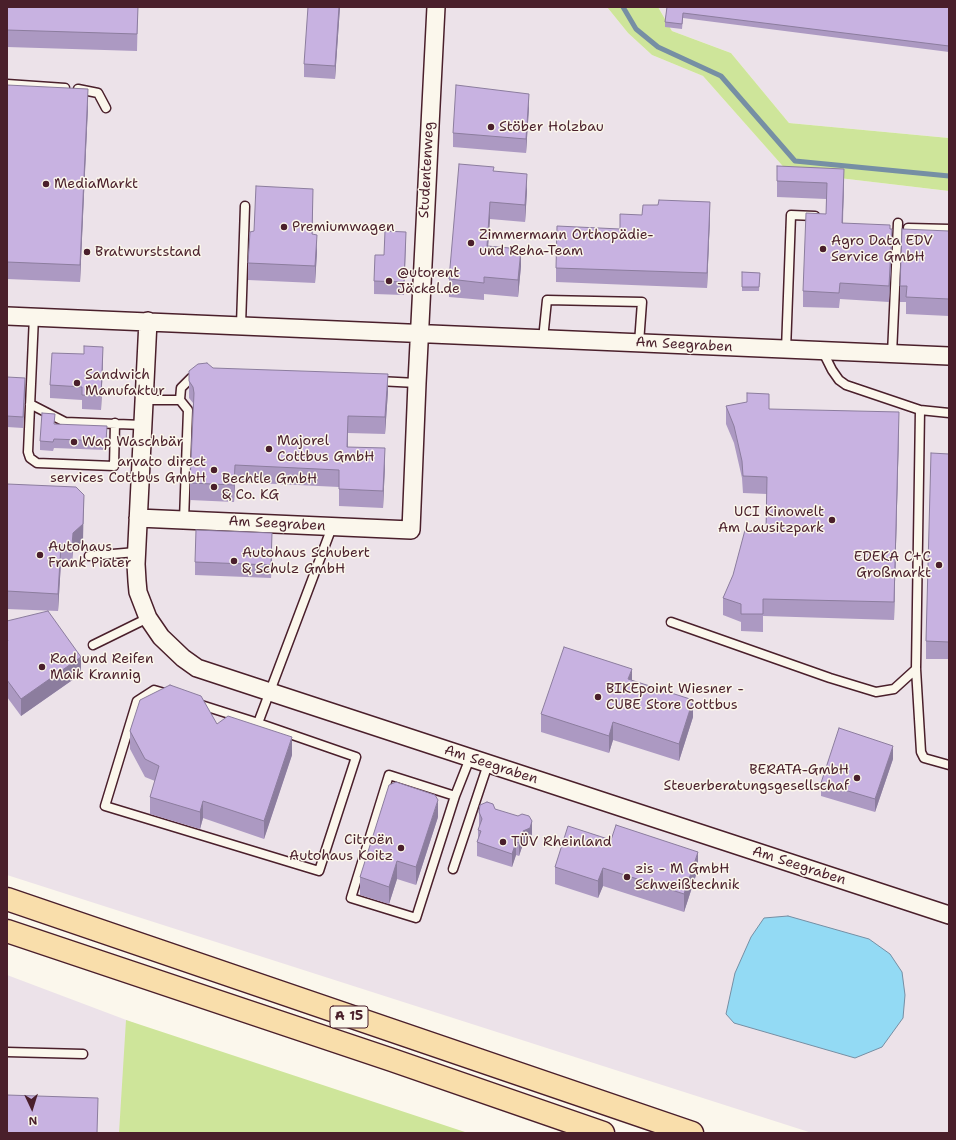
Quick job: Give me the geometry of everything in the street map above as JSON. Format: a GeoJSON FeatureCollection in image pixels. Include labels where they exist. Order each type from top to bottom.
{"type":"FeatureCollection","features":[{"type":"Feature","properties":{"kind":"highway","name":"A 15"},"geometry":{"type":"LineString","coordinates":[[7,899],[692,1133]]}},
{"type":"Feature","properties":{"kind":"highway","name":"A 15"},"geometry":{"type":"LineString","coordinates":[[7,931],[392,1060],[603,1133]]}},
{"type":"Feature","properties":{"kind":"street","name":"Studentenweg"},"geometry":{"type":"LineString","coordinates":[[419,333],[436,7]]}},
{"type":"Feature","properties":{"kind":"street","name":"Am Seegraben"},"geometry":{"type":"LineString","coordinates":[[7,316],[241,325],[823,352],[949,356]]}},
{"type":"Feature","properties":{"kind":"street","name":"Am Seegraben"},"geometry":{"type":"LineString","coordinates":[[148,321],[136,552],[138,592],[148,618],[154,627],[166,642],[183,658],[197,668],[949,915]]}},
{"type":"Feature","properties":{"kind":"street","name":"Am Seegraben"},"geometry":{"type":"LineString","coordinates":[[138,518],[411,530],[419,333]]}},
{"type":"Feature","properties":{"kind":"lane"},"geometry":{"type":"LineString","coordinates":[[7,84],[83,90],[98,93],[106,108]]}},
{"type":"Feature","properties":{"kind":"lane"},"geometry":{"type":"LineString","coordinates":[[241,325],[245,206]]}},
{"type":"Feature","properties":{"kind":"lane"},"geometry":{"type":"LineString","coordinates":[[786,350],[791,215],[816,216]]}},
{"type":"Feature","properties":{"kind":"lane"},"geometry":{"type":"LineString","coordinates":[[892,354],[898,223]]}},
{"type":"Feature","properties":{"kind":"lane"},"geometry":{"type":"LineString","coordinates":[[908,228],[949,229]]}},
{"type":"Feature","properties":{"kind":"lane"},"geometry":{"type":"LineString","coordinates":[[543,339],[547,300],[642,302],[639,343]]}},
{"type":"Feature","properties":{"kind":"lane"},"geometry":{"type":"LineString","coordinates":[[34,316],[28,452],[30,458],[38,463],[114,466],[115,423]]}},
{"type":"Feature","properties":{"kind":"lane"},"geometry":{"type":"LineString","coordinates":[[823,352],[839,380],[846,384],[920,410],[949,413]]}},
{"type":"Feature","properties":{"kind":"lane"},"geometry":{"type":"LineString","coordinates":[[184,520],[188,410],[180,400],[181,388],[191,378],[206,372]]}},
{"type":"Feature","properties":{"kind":"lane"},"geometry":{"type":"LineString","coordinates":[[368,380],[417,383]]}},
{"type":"Feature","properties":{"kind":"lane"},"geometry":{"type":"LineString","coordinates":[[145,400],[180,400]]}},
{"type":"Feature","properties":{"kind":"lane"},"geometry":{"type":"LineString","coordinates":[[30,404],[65,422],[143,425]]}},
{"type":"Feature","properties":{"kind":"lane"},"geometry":{"type":"LineString","coordinates":[[920,410],[916,669],[921,752],[924,758],[949,765]]}},
{"type":"Feature","properties":{"kind":"lane"},"geometry":{"type":"LineString","coordinates":[[258,723],[332,527]]}},
{"type":"Feature","properties":{"kind":"lane"},"geometry":{"type":"LineString","coordinates":[[89,556],[136,552]]}},
{"type":"Feature","properties":{"kind":"lane"},"geometry":{"type":"LineString","coordinates":[[93,645],[148,618]]}},
{"type":"Feature","properties":{"kind":"lane"},"geometry":{"type":"LineString","coordinates":[[671,622],[830,678],[876,692],[894,690],[916,669]]}},
{"type":"Feature","properties":{"kind":"lane"},"geometry":{"type":"LineString","coordinates":[[176,697],[154,690],[137,701],[105,806],[319,871],[356,757],[258,723],[191,702]]}},
{"type":"Feature","properties":{"kind":"lane"},"geometry":{"type":"LineString","coordinates":[[455,796],[389,775],[351,898],[416,918],[455,796],[470,758]]}},
{"type":"Feature","properties":{"kind":"lane"},"geometry":{"type":"LineString","coordinates":[[453,869],[488,764]]}},
{"type":"Feature","properties":{"kind":"lane"},"geometry":{"type":"LineString","coordinates":[[7,1052],[83,1054]]}},
{"type":"Feature","properties":{"kind":"shaded area"},"geometry":{"type":"Polygon","coordinates":[[[7,7],[607,7],[628,33],[652,55],[703,76],[788,172],[949,191],[949,1133],[812,1133],[7,875],[7,7]]]}},
{"type":"Feature","properties":{"kind":"shaded area"},"geometry":{"type":"Polygon","coordinates":[[[658,7],[949,7],[949,138],[789,123],[731,53],[672,31],[658,7]]]}},
{"type":"Feature","properties":{"kind":"shaded area"},"geometry":{"type":"Polygon","coordinates":[[[7,975],[365,1110],[364,1133],[7,1133],[7,975]]]}},
{"type":"Feature","properties":{"kind":"green space"},"geometry":{"type":"Polygon","coordinates":[[[607,7],[658,7],[672,31],[731,53],[789,123],[949,138],[949,191],[788,172],[703,76],[652,55],[628,33],[607,7]]]}},
{"type":"Feature","properties":{"kind":"green space"},"geometry":{"type":"Polygon","coordinates":[[[126,1020],[468,1133],[119,1133],[126,1020]]]}},
{"type":"Feature","properties":{"kind":"water"},"geometry":{"type":"Polygon","coordinates":[[[788,916],[869,939],[890,954],[902,972],[905,995],[903,1018],[882,1047],[855,1058],[734,1023],[726,1014],[735,973],[751,937],[764,918],[788,916]]]}},
{"type":"Feature","properties":{"kind":"building"},"geometry":{"type":"Polygon","coordinates":[[[7,7],[138,7],[137,34],[7,30],[7,7]]]}},
{"type":"Feature","properties":{"kind":"building"},"geometry":{"type":"Polygon","coordinates":[[[308,7],[339,7],[335,66],[304,64],[308,7]]]}},
{"type":"Feature","properties":{"kind":"building"},"geometry":{"type":"Polygon","coordinates":[[[667,7],[949,7],[949,46],[683,13],[682,24],[665,22],[667,7]]]}},
{"type":"Feature","properties":{"kind":"building","name":"MediaMarkt"},"geometry":{"type":"Polygon","coordinates":[[[7,85],[88,89],[80,265],[7,262],[7,85]]]}},
{"type":"Feature","properties":{"kind":"building","name":"Stöber Holzbau"},"geometry":{"type":"Polygon","coordinates":[[[456,85],[529,94],[526,139],[453,133],[456,85]]]}},
{"type":"Feature","properties":{"kind":"building","name":"Zimmermann Orthopädie- und Reha-Team"},"geometry":{"type":"Polygon","coordinates":[[[459,164],[494,167],[493,171],[527,174],[525,205],[490,202],[487,246],[521,249],[518,280],[484,277],[484,283],[449,279],[459,164]]]}},
{"type":"Feature","properties":{"kind":"building"},"geometry":{"type":"Polygon","coordinates":[[[777,166],[844,169],[842,223],[890,225],[890,229],[892,229],[889,286],[840,283],[839,293],[803,291],[806,213],[826,214],[827,183],[777,181],[777,166]]]}},
{"type":"Feature","properties":{"kind":"building","name":"Premiumwagen"},"geometry":{"type":"Polygon","coordinates":[[[256,186],[313,189],[312,234],[317,235],[315,266],[248,263],[250,232],[254,231],[256,186]]]}},
{"type":"Feature","properties":{"kind":"building"},"geometry":{"type":"Polygon","coordinates":[[[659,200],[710,202],[707,273],[556,268],[557,226],[620,229],[620,214],[642,215],[643,205],[658,205],[659,200]]]}},
{"type":"Feature","properties":{"kind":"building"},"geometry":{"type":"Polygon","coordinates":[[[902,229],[949,231],[949,299],[906,297],[907,286],[900,286],[902,229]]]}},
{"type":"Feature","properties":{"kind":"building","name":"@utorent Jäckel.de"},"geometry":{"type":"Polygon","coordinates":[[[385,231],[406,232],[404,282],[374,281],[375,255],[384,255],[385,231]]]}},
{"type":"Feature","properties":{"kind":"building"},"geometry":{"type":"Polygon","coordinates":[[[742,272],[760,273],[759,287],[742,287],[742,272]]]}},
{"type":"Feature","properties":{"kind":"building","name":"Sandwich Manufaktur"},"geometry":{"type":"Polygon","coordinates":[[[84,346],[103,347],[101,396],[82,395],[82,387],[50,385],[52,353],[84,354],[84,346]]]}},
{"type":"Feature","properties":{"kind":"building","name":"Majorel Cottbus GmbH"},"geometry":{"type":"Polygon","coordinates":[[[207,363],[213,368],[388,374],[385,417],[348,416],[347,447],[385,448],[383,491],[339,489],[339,470],[235,465],[234,485],[190,483],[194,393],[193,387],[189,381],[189,371],[198,364],[207,363]]]}},
{"type":"Feature","properties":{"kind":"building"},"geometry":{"type":"Polygon","coordinates":[[[7,377],[25,378],[23,417],[7,416],[7,377]]]}},
{"type":"Feature","properties":{"kind":"building","name":"UCI Kinowelt Am Lausitzpark"},"geometry":{"type":"Polygon","coordinates":[[[747,393],[769,394],[769,409],[899,412],[894,602],[763,599],[763,614],[741,614],[741,604],[723,598],[733,575],[745,530],[766,530],[767,477],[743,476],[742,461],[734,426],[726,406],[747,402],[747,393]]]}},
{"type":"Feature","properties":{"kind":"building"},"geometry":{"type":"Polygon","coordinates":[[[42,413],[55,414],[54,424],[107,426],[106,441],[54,439],[53,442],[40,441],[42,413]]]}},
{"type":"Feature","properties":{"kind":"building","name":"EDEKA C+C Großmarkt"},"geometry":{"type":"Polygon","coordinates":[[[931,453],[949,454],[949,642],[926,641],[931,453]]]}},
{"type":"Feature","properties":{"kind":"building","name":"Autohaus Frank Piater"},"geometry":{"type":"Polygon","coordinates":[[[7,484],[76,487],[84,495],[83,524],[73,533],[72,545],[61,544],[58,594],[7,591],[7,484]]]}},
{"type":"Feature","properties":{"kind":"building"},"geometry":{"type":"Polygon","coordinates":[[[196,530],[272,533],[271,565],[195,562],[196,530]]]}},
{"type":"Feature","properties":{"kind":"building","name":"Rad und Reifen Maik Krannig"},"geometry":{"type":"Polygon","coordinates":[[[48,611],[81,657],[21,699],[7,680],[7,621],[48,611]]]}},
{"type":"Feature","properties":{"kind":"building"},"geometry":{"type":"Polygon","coordinates":[[[564,647],[632,669],[628,679],[693,700],[679,744],[613,722],[609,736],[541,714],[564,647]]]}},
{"type":"Feature","properties":{"kind":"building"},"geometry":{"type":"Polygon","coordinates":[[[170,685],[201,696],[217,724],[228,716],[292,737],[264,821],[203,801],[200,812],[150,797],[159,766],[145,759],[130,731],[140,700],[170,685]]]}},
{"type":"Feature","properties":{"kind":"building","name":"BERATA-GmbH Steuerberatungsgesellschaf"},"geometry":{"type":"Polygon","coordinates":[[[839,728],[893,746],[875,799],[821,783],[839,728]]]}},
{"type":"Feature","properties":{"kind":"building","name":"Citroën Autohaus Koitz"},"geometry":{"type":"Polygon","coordinates":[[[396,782],[435,795],[438,800],[416,867],[397,861],[389,887],[360,877],[389,785],[396,782]]]}},
{"type":"Feature","properties":{"kind":"building"},"geometry":{"type":"Polygon","coordinates":[[[487,802],[493,804],[495,809],[518,816],[522,814],[529,816],[532,821],[530,828],[523,831],[519,843],[516,842],[512,854],[477,842],[481,831],[478,830],[482,819],[479,812],[480,805],[487,802]]]}},
{"type":"Feature","properties":{"kind":"building"},"geometry":{"type":"Polygon","coordinates":[[[616,825],[698,852],[684,894],[603,868],[598,881],[555,867],[568,826],[611,840],[616,825]]]}},
{"type":"Feature","properties":{"kind":"building"},"geometry":{"type":"Polygon","coordinates":[[[7,1095],[98,1098],[97,1133],[7,1133],[7,1095]]]}},
{"type":"Feature","properties":{"kind":"waterway"},"geometry":{"type":"LineString","coordinates":[[623,7],[636,29],[658,47],[721,76],[795,161],[949,176]]}},
{"type":"Feature","properties":{"kind":"place","name":"Stöber Holzbau"},"geometry":{"type":"Point","coordinates":[491,127]}},
{"type":"Feature","properties":{"kind":"place","name":"MediaMarkt"},"geometry":{"type":"Point","coordinates":[46,184]}},
{"type":"Feature","properties":{"kind":"place","name":"Premiumwagen"},"geometry":{"type":"Point","coordinates":[284,227]}},
{"type":"Feature","properties":{"kind":"place","name":"Zimmermann Orthopädie- und Reha-Team"},"geometry":{"type":"Point","coordinates":[471,243]}},
{"type":"Feature","properties":{"kind":"place","name":"Agro Data EDV Service GmbH"},"geometry":{"type":"Point","coordinates":[823,249]}},
{"type":"Feature","properties":{"kind":"place","name":"Bratwurststand"},"geometry":{"type":"Point","coordinates":[87,252]}},
{"type":"Feature","properties":{"kind":"place","name":"@utorent Jäckel.de"},"geometry":{"type":"Point","coordinates":[389,281]}},
{"type":"Feature","properties":{"kind":"place","name":"Sandwich Manufaktur"},"geometry":{"type":"Point","coordinates":[77,383]}},
{"type":"Feature","properties":{"kind":"place","name":"Wap Waschbär"},"geometry":{"type":"Point","coordinates":[74,442]}},
{"type":"Feature","properties":{"kind":"place","name":"Majorel Cottbus GmbH"},"geometry":{"type":"Point","coordinates":[269,449]}},
{"type":"Feature","properties":{"kind":"place","name":"arvato direct services Cottbus GmbH"},"geometry":{"type":"Point","coordinates":[214,470]}},
{"type":"Feature","properties":{"kind":"place","name":"Bechtle GmbH & Co. KG"},"geometry":{"type":"Point","coordinates":[214,487]}},
{"type":"Feature","properties":{"kind":"place","name":"UCI Kinowelt Am Lausitzpark"},"geometry":{"type":"Point","coordinates":[832,520]}},
{"type":"Feature","properties":{"kind":"place","name":"Autohaus Frank Piater"},"geometry":{"type":"Point","coordinates":[40,555]}},
{"type":"Feature","properties":{"kind":"place","name":"Autohaus Schubert & Schulz GmbH"},"geometry":{"type":"Point","coordinates":[234,561]}},
{"type":"Feature","properties":{"kind":"place","name":"EDEKA C+C Großmarkt"},"geometry":{"type":"Point","coordinates":[939,565]}},
{"type":"Feature","properties":{"kind":"place","name":"Rad und Reifen Maik Krannig"},"geometry":{"type":"Point","coordinates":[42,667]}},
{"type":"Feature","properties":{"kind":"place","name":"BIKEpoint Wiesner - CUBE Store Cottbus"},"geometry":{"type":"Point","coordinates":[598,697]}},
{"type":"Feature","properties":{"kind":"place","name":"BERATA-GmbH Steuerberatungsgesellschaf"},"geometry":{"type":"Point","coordinates":[857,778]}},
{"type":"Feature","properties":{"kind":"place","name":"TÜV Rheinland"},"geometry":{"type":"Point","coordinates":[503,842]}},
{"type":"Feature","properties":{"kind":"place","name":"Citroën Autohaus Koitz"},"geometry":{"type":"Point","coordinates":[401,848]}},
{"type":"Feature","properties":{"kind":"place","name":"zis - M GmbH Schweißtechnik"},"geometry":{"type":"Point","coordinates":[627,877]}}]}
